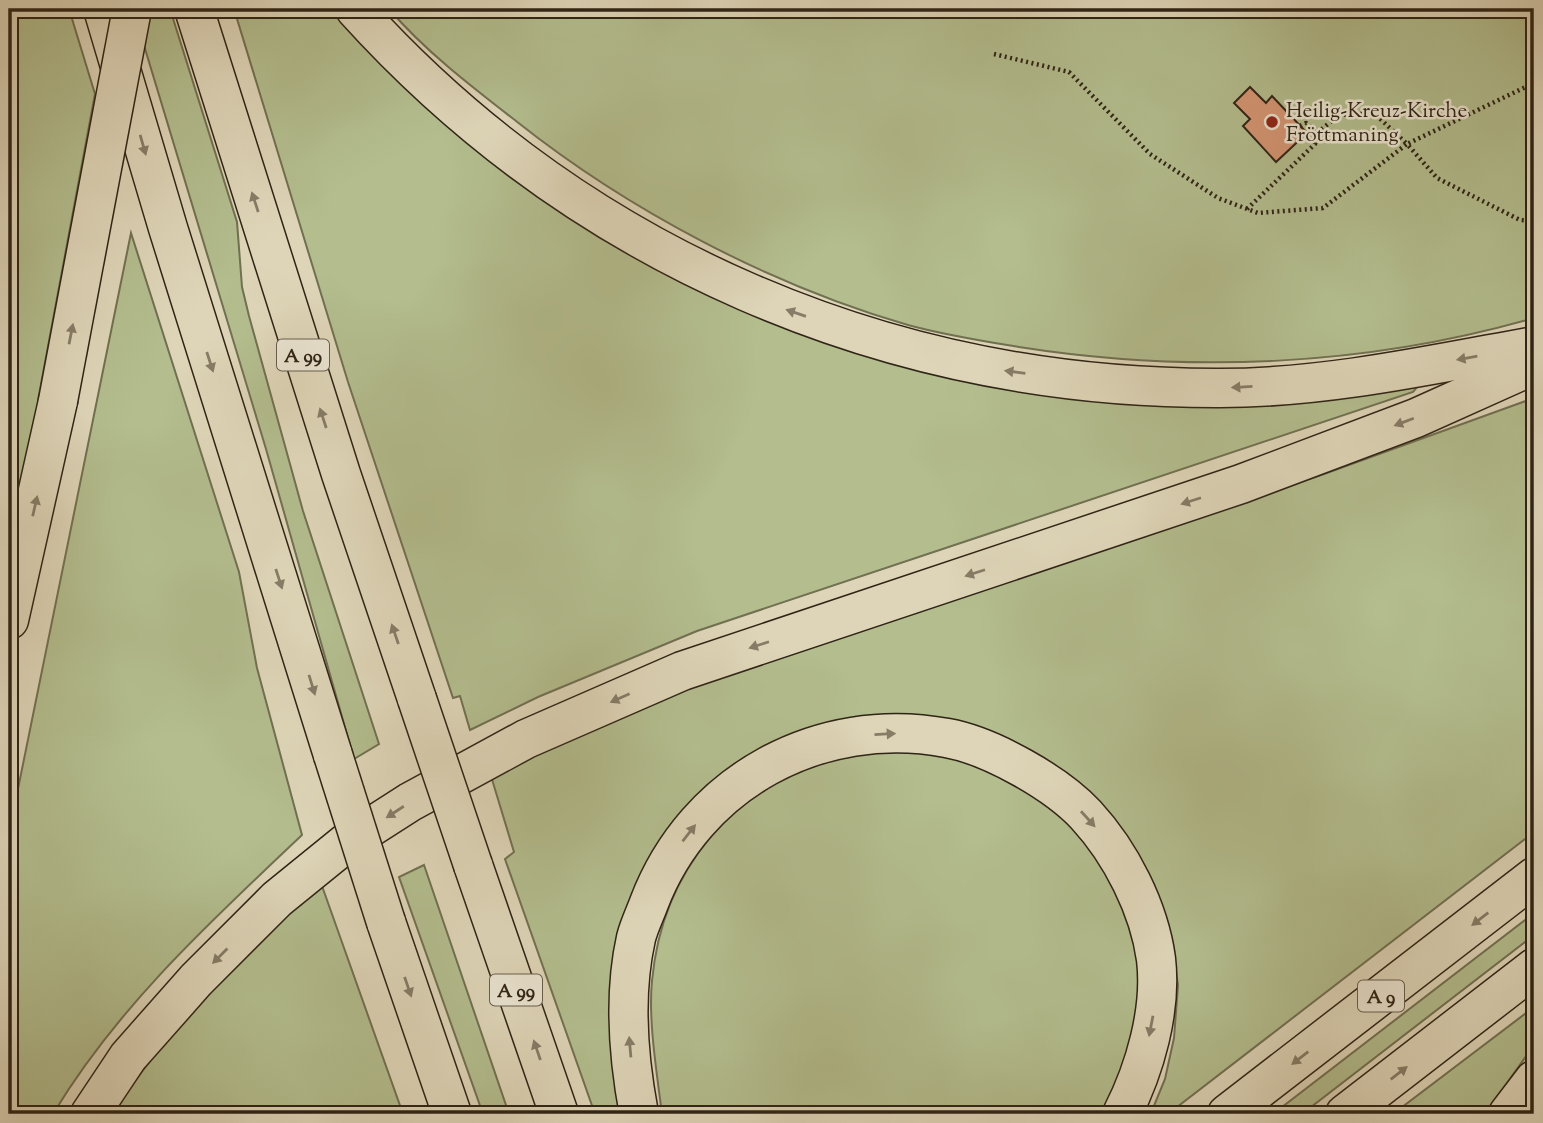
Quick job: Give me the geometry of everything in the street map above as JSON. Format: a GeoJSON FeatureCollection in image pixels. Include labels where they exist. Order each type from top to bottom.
{"type":"FeatureCollection","features":[{"type":"Feature","properties":{"kind":"highway"},"geometry":{"type":"LineString","coordinates":[[103,9],[167,228],[333,755],[386,922],[452,1114]]}},
{"type":"Feature","properties":{"kind":"highway"},"geometry":{"type":"LineString","coordinates":[[9,621],[58,401],[132,9]]}},
{"type":"Feature","properties":{"kind":"highway","name":"A 99"},"geometry":{"type":"LineString","coordinates":[[194,9],[341,474],[559,1114]]}},
{"type":"Feature","properties":{"kind":"highway"},"geometry":{"type":"LineString","coordinates":[[355,9],[421,77],[475,125],[558,186],[638,237],[702,272],[775,305],[847,331],[933,356],[1004,370],[1071,379],[1220,388],[1302,384],[1405,370],[1534,346]]}},
{"type":"Feature","properties":{"kind":"highway"},"geometry":{"type":"LineString","coordinates":[[90,1114],[128,1057],[179,999],[277,899],[346,843],[410,802],[526,739],[682,671],[1241,484],[1416,418],[1534,365]]}},
{"type":"Feature","properties":{"kind":"highway"},"geometry":{"type":"LineString","coordinates":[[639,1114],[632,1076],[628,1024],[636,937],[657,882],[675,850],[726,793],[755,771],[802,750],[844,738],[891,733],[948,738],[995,753],[1041,779],[1085,814],[1113,849],[1144,915],[1156,958],[1154,1006],[1146,1052],[1132,1094],[1122,1114]]}},
{"type":"Feature","properties":{"kind":"highway","name":"A 9"},"geometry":{"type":"LineString","coordinates":[[1227,1114],[1534,877]]}},
{"type":"Feature","properties":{"kind":"highway"},"geometry":{"type":"LineString","coordinates":[[1345,1114],[1534,968]]}},
{"type":"Feature","properties":{"kind":"highway"},"geometry":{"type":"LineString","coordinates":[[1508,1114],[1534,1080]]}},
{"type":"Feature","properties":{"kind":"path"},"geometry":{"type":"LineString","coordinates":[[994,54],[1069,72],[1150,154],[1218,198],[1258,213],[1323,208],[1407,144],[1534,83]]}},
{"type":"Feature","properties":{"kind":"path"},"geometry":{"type":"LineString","coordinates":[[1247,209],[1315,144],[1317,133],[1339,115],[1374,113],[1407,144],[1437,178],[1520,220],[1534,221]]}},
{"type":"Feature","properties":{"kind":"path"},"geometry":{"type":"LineString","coordinates":[[1300,126],[1306,124],[1317,133]]}},
{"type":"Feature","properties":{"kind":"green space"},"geometry":{"type":"Polygon","coordinates":[[[9,9],[69,9],[95,94],[38,400],[38,412],[9,553],[9,9]]]}},
{"type":"Feature","properties":{"kind":"green space"},"geometry":{"type":"Polygon","coordinates":[[[133,9],[170,9],[237,222],[242,287],[249,316],[303,511],[379,744],[354,759],[266,449],[133,9]]]}},
{"type":"Feature","properties":{"kind":"green space"},"geometry":{"type":"Polygon","coordinates":[[[234,9],[341,9],[490,150],[898,356],[1419,385],[1413,392],[697,631],[538,697],[470,730],[460,696],[453,698],[348,382],[234,9]]]}},
{"type":"Feature","properties":{"kind":"green space"},"geometry":{"type":"Polygon","coordinates":[[[389,9],[1534,9],[1534,318],[1407,347],[1278,361],[1214,362],[1149,361],[1084,355],[977,340],[908,325],[804,289],[753,266],[702,241],[605,185],[559,154],[466,82],[433,54],[389,9]]]}},
{"type":"Feature","properties":{"kind":"green space"},"geometry":{"type":"Polygon","coordinates":[[[131,233],[239,572],[257,668],[302,835],[200,933],[136,1001],[79,1075],[53,1114],[9,1114],[9,833],[131,233]]]}},
{"type":"Feature","properties":{"kind":"green space"},"geometry":{"type":"Polygon","coordinates":[[[1534,398],[1534,832],[1168,1114],[1151,1113],[1165,1079],[1174,1038],[1178,985],[1171,940],[1096,804],[869,718],[663,840],[622,1114],[595,1114],[505,859],[514,852],[491,776],[666,695],[1324,474],[1534,398]]]}},
{"type":"Feature","properties":{"kind":"green space"},"geometry":{"type":"Polygon","coordinates":[[[884,752],[927,752],[952,756],[1002,773],[1081,831],[1117,888],[1136,948],[1143,1000],[1113,1114],[662,1114],[652,1030],[652,981],[659,941],[671,903],[688,869],[710,838],[737,811],[768,788],[803,770],[842,757],[884,752]]]}},
{"type":"Feature","properties":{"kind":"green space"},"geometry":{"type":"Polygon","coordinates":[[[424,865],[509,1114],[483,1114],[399,877],[424,865]]]}},
{"type":"Feature","properties":{"kind":"green space"},"geometry":{"type":"Polygon","coordinates":[[[322,886],[403,1114],[110,1114],[169,1036],[276,922],[322,886]]]}},
{"type":"Feature","properties":{"kind":"green space"},"geometry":{"type":"Polygon","coordinates":[[[1534,913],[1534,935],[1302,1114],[1273,1114],[1534,913]]]}},
{"type":"Feature","properties":{"kind":"green space"},"geometry":{"type":"Polygon","coordinates":[[[1534,1007],[1534,1045],[1485,1114],[1393,1114],[1534,1007]]]}},
{"type":"Feature","properties":{"kind":"building","name":"Heilig-Kreuz-Kirche Fröttmaning"},"geometry":{"type":"Polygon","coordinates":[[[1250,87],[1266,103],[1272,96],[1307,133],[1276,162],[1243,126],[1250,119],[1234,103],[1250,87]]]}},
{"type":"Feature","properties":{"kind":"place","name":"Heilig-Kreuz-Kirche Fröttmaning"},"geometry":{"type":"Point","coordinates":[1272,122]}}]}
